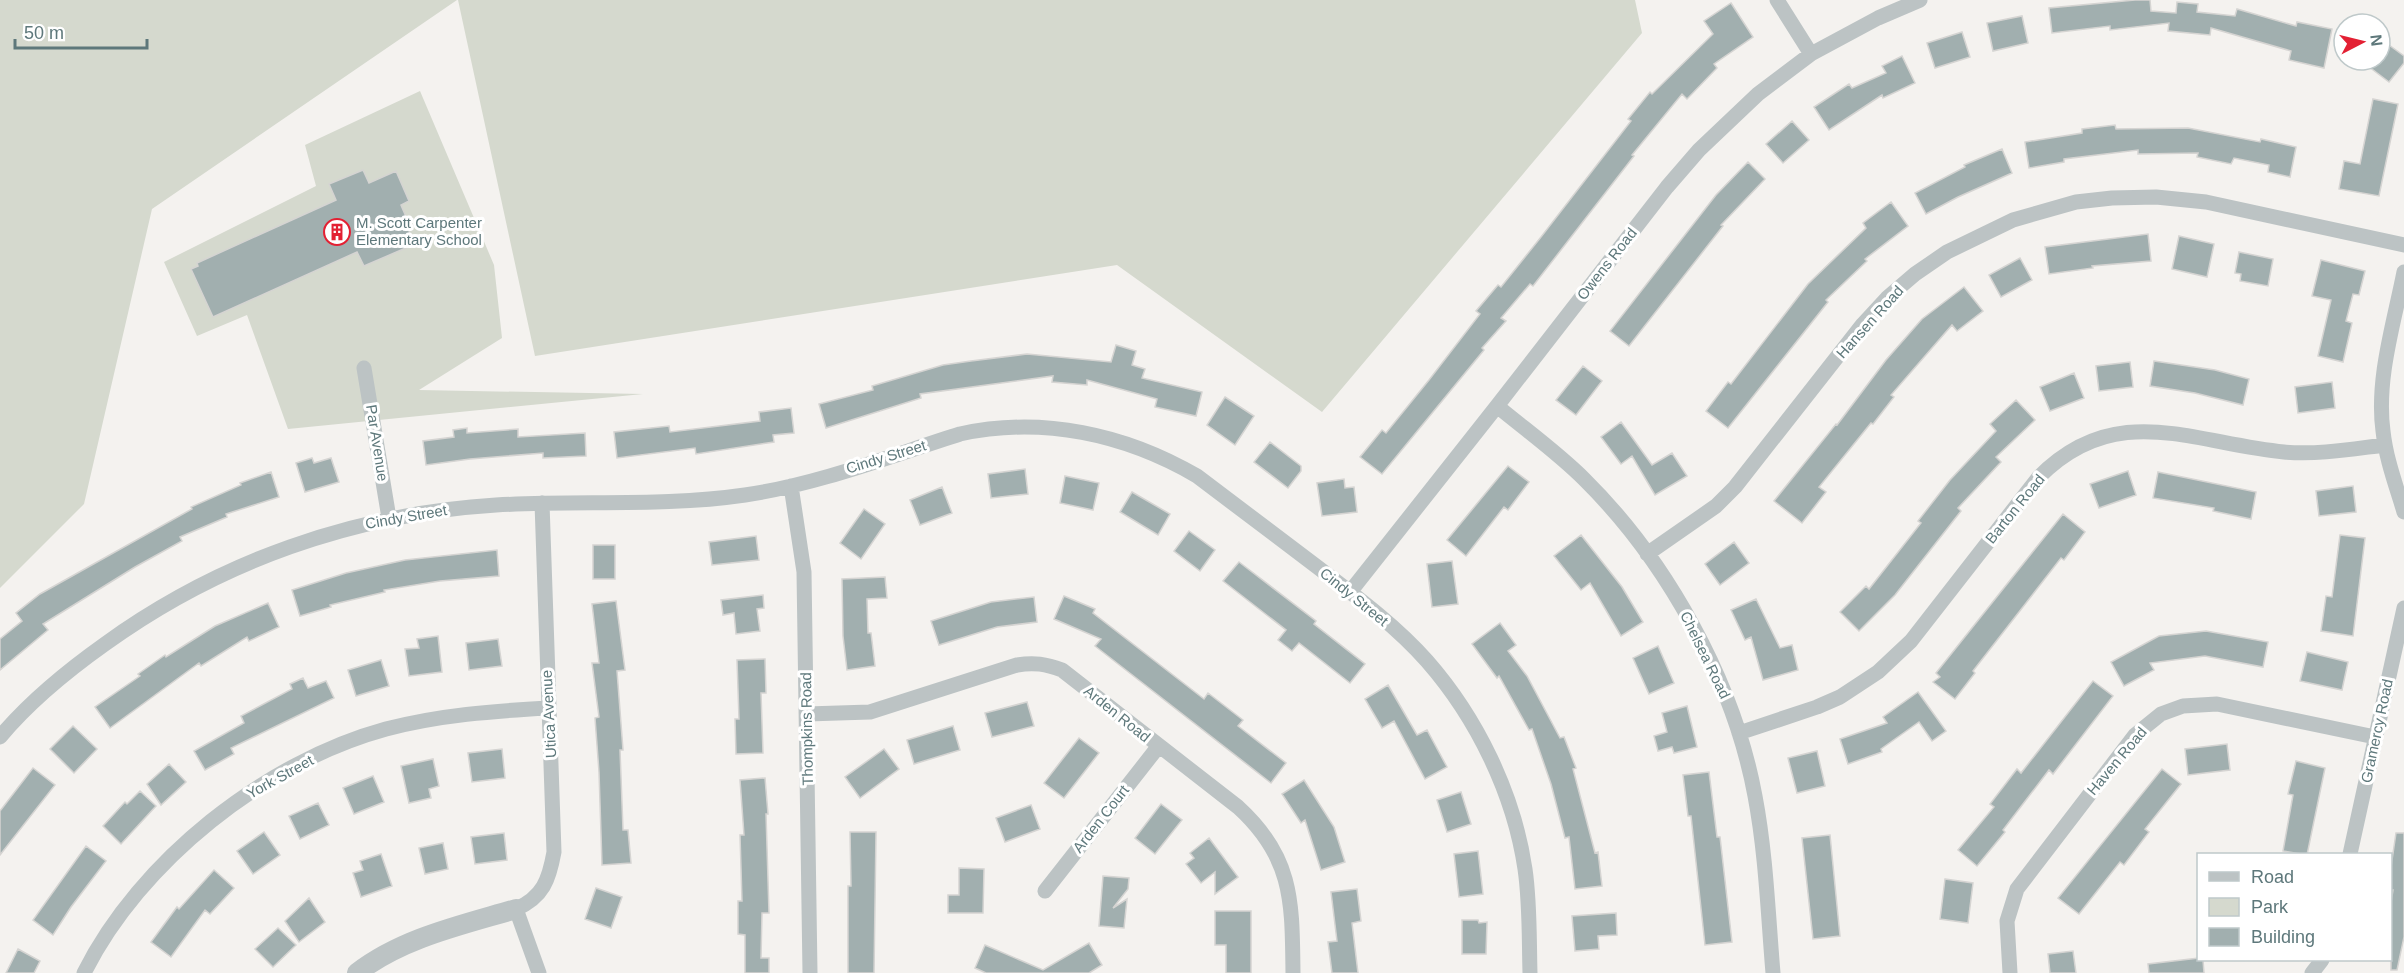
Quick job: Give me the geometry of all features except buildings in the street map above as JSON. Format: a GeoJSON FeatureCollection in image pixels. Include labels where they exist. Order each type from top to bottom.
{"type":"FeatureCollection","features":[{"type":"Feature","properties":{"kind":"street"},"geometry":{"type":"LineString","coordinates":[[1777,0],[1811,54]]}},
{"type":"Feature","properties":{"kind":"street","name":"Owens Road"},"geometry":{"type":"LineString","coordinates":[[1350,592],[1666,187],[1699,150],[1758,94],[1811,54],[1878,18],[1920,0]]}},
{"type":"Feature","properties":{"kind":"street","name":"Hansen Road"},"geometry":{"type":"LineString","coordinates":[[1647,554],[1702,516],[1735,487],[1863,324],[1887,298],[1915,274],[1947,252],[2013,220],[2076,202],[2156,197],[2206,202],[2404,244]]}},
{"type":"Feature","properties":{"kind":"street"},"geometry":{"type":"LineString","coordinates":[[2404,272],[2383,380],[2382,429],[2404,512]]}},
{"type":"Feature","properties":{"kind":"street","name":"Par Avenue"},"geometry":{"type":"LineString","coordinates":[[364,368],[389,518]]}},
{"type":"Feature","properties":{"kind":"street","name":"Chelsea Road"},"geometry":{"type":"LineString","coordinates":[[1497,406],[1584,479],[1647,554],[1705,649],[1739,733],[1755,795],[1760,823],[1773,973]]}},
{"type":"Feature","properties":{"kind":"street","name":"Cindy Street"},"geometry":{"type":"LineString","coordinates":[[0,736],[71,669],[114,637],[164,605],[238,567],[299,542],[389,518],[461,508],[542,503],[696,500],[746,495],[791,486],[952,437],[986,429],[1034,427],[1085,432],[1152,453],[1197,476],[1350,592],[1427,660],[1457,701],[1493,765],[1512,813],[1525,868],[1530,973]]}},
{"type":"Feature","properties":{"kind":"street","name":"Barton Road"},"geometry":{"type":"LineString","coordinates":[[1739,733],[1840,697],[1878,672],[1911,641],[2038,478],[2052,464],[2086,443],[2115,433],[2152,430],[2287,452],[2328,452],[2385,445]]}},
{"type":"Feature","properties":{"kind":"street","name":"Thompkins Road"},"geometry":{"type":"LineString","coordinates":[[791,486],[804,572],[810,973]]}},
{"type":"Feature","properties":{"kind":"street","name":"Utica Avenue"},"geometry":{"type":"LineString","coordinates":[[516,909],[529,904],[541,891],[550,876],[555,852],[542,503]]}},
{"type":"Feature","properties":{"kind":"street","name":"Gramercy Road"},"geometry":{"type":"LineString","coordinates":[[2350,853],[2404,608]]}},
{"type":"Feature","properties":{"kind":"street","name":"Arden Road"},"geometry":{"type":"LineString","coordinates":[[807,714],[855,714],[876,710],[992,672],[1032,663],[1062,670],[1250,819],[1271,848],[1288,883],[1291,901],[1293,973]]}},
{"type":"Feature","properties":{"kind":"street","name":"Haven Road"},"geometry":{"type":"LineString","coordinates":[[2010,973],[2007,921],[2017,889],[2135,735],[2161,714],[2183,706],[2217,704],[2375,737]]}},
{"type":"Feature","properties":{"kind":"street","name":"York Street"},"geometry":{"type":"LineString","coordinates":[[84,973],[107,934],[156,870],[210,822],[267,781],[326,752],[383,730],[469,712],[548,708]]}},
{"type":"Feature","properties":{"kind":"street","name":"Arden Court"},"geometry":{"type":"LineString","coordinates":[[1045,891],[1158,747]]}},
{"type":"Feature","properties":{"kind":"street"},"geometry":{"type":"LineString","coordinates":[[357,973],[387,954],[428,936],[516,909],[539,973]]}},
{"type":"Feature","properties":{"kind":"green space"},"geometry":{"type":"Polygon","coordinates":[[[0,0],[457,0],[152,209],[84,504],[0,588],[0,0]]]}},
{"type":"Feature","properties":{"kind":"green space"},"geometry":{"type":"Polygon","coordinates":[[[458,0],[1635,0],[1642,33],[1322,412],[1117,265],[535,356],[458,0]]]}},
{"type":"Feature","properties":{"kind":"green space"},"geometry":{"type":"Polygon","coordinates":[[[420,91],[494,265],[502,338],[419,390],[643,394],[288,429],[247,315],[197,336],[164,262],[316,186],[305,145],[420,91]]]}},
{"type":"Feature","properties":{"kind":"place","name":"M. Scott Carpenter Elementary School"},"geometry":{"type":"Point","coordinates":[337,232]}}]}
